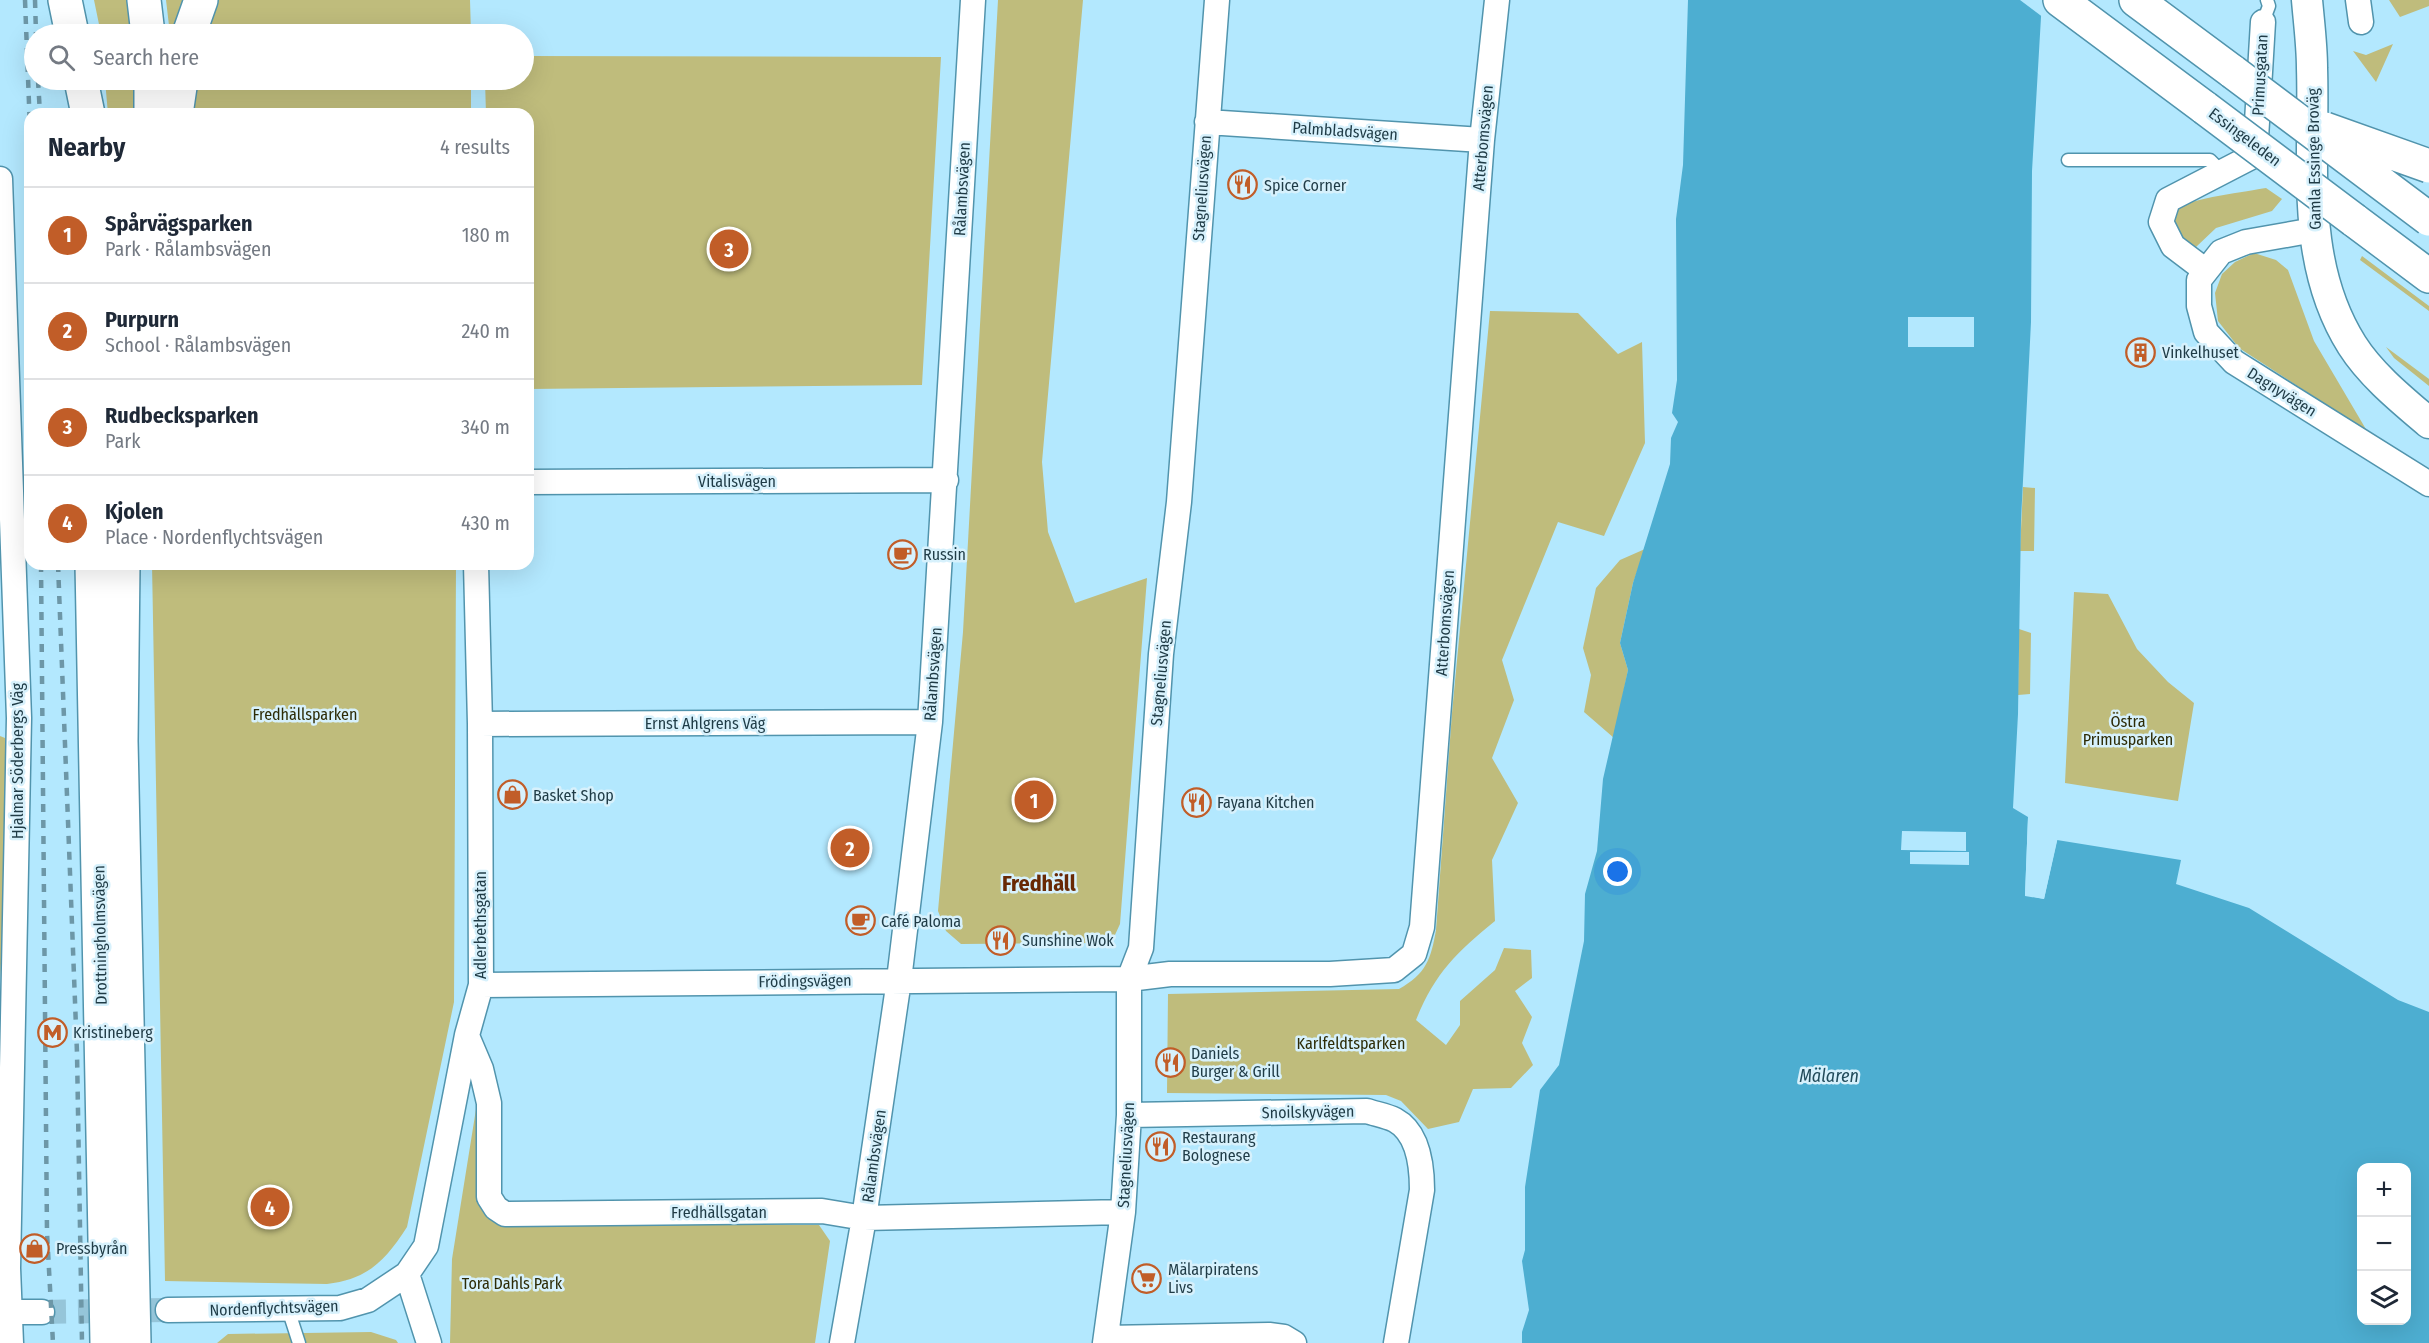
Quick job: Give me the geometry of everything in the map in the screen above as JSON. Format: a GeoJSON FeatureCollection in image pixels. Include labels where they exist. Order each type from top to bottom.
{"type":"FeatureCollection","features":[{"type":"Feature","properties":{"kind":"main road"},"geometry":{"type":"LineString","coordinates":[[65,0],[70,24]]}},
{"type":"Feature","properties":{"kind":"main road"},"geometry":{"type":"LineString","coordinates":[[80,0],[84,24]]}},
{"type":"Feature","properties":{"kind":"main road"},"geometry":{"type":"LineString","coordinates":[[144,0],[147,24]]}},
{"type":"Feature","properties":{"kind":"main road"},"geometry":{"type":"LineString","coordinates":[[193,24],[201,0]]}},
{"type":"Feature","properties":{"kind":"main road","name":"Essingeleden"},"geometry":{"type":"LineString","coordinates":[[2060,0],[2429,276]]}},
{"type":"Feature","properties":{"kind":"main road"},"geometry":{"type":"LineString","coordinates":[[2136,0],[2429,219]]}},
{"type":"Feature","properties":{"kind":"main road"},"geometry":{"type":"LineString","coordinates":[[83,90],[88,108]]}},
{"type":"Feature","properties":{"kind":"main road"},"geometry":{"type":"LineString","coordinates":[[89,90],[89,108]]}},
{"type":"Feature","properties":{"kind":"main road"},"geometry":{"type":"LineString","coordinates":[[151,90],[151,108]]}},
{"type":"Feature","properties":{"kind":"main road"},"geometry":{"type":"LineString","coordinates":[[177,108],[180,90]]}},
{"type":"Feature","properties":{"kind":"main road"},"geometry":{"type":"LineString","coordinates":[[2292,117],[2429,166]]}},
{"type":"Feature","properties":{"kind":"main road","name":"Drottningholmsvägen"},"geometry":{"type":"LineString","coordinates":[[92,570],[107,1343]]}},
{"type":"Feature","properties":{"kind":"main road","name":"Drottningholmsvägen"},"geometry":{"type":"LineString","coordinates":[[123,570],[121,741],[134,1343]]}},
{"type":"Feature","properties":{"kind":"street","name":"Rålambsvägen"},"geometry":{"type":"LineString","coordinates":[[842,1343],[864,1218],[899,980],[930,722],[973,0]]}},
{"type":"Feature","properties":{"kind":"street","name":"Stagneliusvägen"},"geometry":{"type":"LineString","coordinates":[[1105,1340],[1123,1212],[1129,1115],[1129,980],[1141,948],[1161,654],[1179,501],[1217,0]]}},
{"type":"Feature","properties":{"kind":"street","name":"Atterbomsvägen"},"geometry":{"type":"LineString","coordinates":[[1129,980],[1170,974],[1330,974],[1394,970],[1414,954],[1422,927],[1482,140],[1497,0]]}},
{"type":"Feature","properties":{"kind":"street","name":"Gamla Essinge Broväg"},"geometry":{"type":"LineString","coordinates":[[2307,0],[2312,68],[2311,195],[2314,230],[2324,279],[2352,346],[2396,394],[2429,423]]}},
{"type":"Feature","properties":{"kind":"street","name":"Primusgatan"},"geometry":{"type":"LineString","coordinates":[[2206,271],[2173,246],[2161,222],[2168,200],[2255,155],[2265,11]]}},
{"type":"Feature","properties":{"kind":"street","name":"Palmbladsvägen"},"geometry":{"type":"LineString","coordinates":[[1207,122],[1482,140]]}},
{"type":"Feature","properties":{"kind":"street","name":"Hjalmar Söderbergs Väg"},"geometry":{"type":"LineString","coordinates":[[0,179],[9,717],[8,1268],[5,1312],[11,1343]]}},
{"type":"Feature","properties":{"kind":"street","name":"Dagnyvägen"},"geometry":{"type":"LineString","coordinates":[[2314,230],[2279,234],[2246,242],[2221,252],[2199,280],[2199,306],[2206,332],[2234,362],[2429,484]]}},
{"type":"Feature","properties":{"kind":"street","name":"Vitalisvägen"},"geometry":{"type":"LineString","coordinates":[[534,482],[946,480]]}},
{"type":"Feature","properties":{"kind":"street","name":"Adlerbethsgatan"},"geometry":{"type":"LineString","coordinates":[[407,1274],[426,1246],[467,1035],[481,985],[480,724],[476,570]]}},
{"type":"Feature","properties":{"kind":"street","name":"Ernst Ahlgrens Väg"},"geometry":{"type":"LineString","coordinates":[[480,724],[930,722]]}},
{"type":"Feature","properties":{"kind":"street","name":"Frödingsvägen"},"geometry":{"type":"LineString","coordinates":[[481,985],[1129,980]]}},
{"type":"Feature","properties":{"kind":"street","name":"Fredhällsgatan"},"geometry":{"type":"LineString","coordinates":[[467,1035],[481,1069],[489,1103],[489,1197],[495,1208],[505,1214],[822,1211],[864,1218],[1123,1212]]}},
{"type":"Feature","properties":{"kind":"street","name":"Snoilskyvägen"},"geometry":{"type":"LineString","coordinates":[[1129,1115],[1367,1111],[1397,1121],[1414,1142],[1422,1166],[1422,1190],[1396,1343]]}},
{"type":"Feature","properties":{"kind":"street"},"geometry":{"type":"LineString","coordinates":[[407,1274],[429,1343]]}},
{"type":"Feature","properties":{"kind":"street","name":"Nordenflychtsvägen"},"geometry":{"type":"LineString","coordinates":[[168,1310],[340,1308],[368,1300],[407,1274]]}},
{"type":"Feature","properties":{"kind":"street"},"geometry":{"type":"LineString","coordinates":[[5,1312],[42,1312]]}},
{"type":"Feature","properties":{"kind":"street"},"geometry":{"type":"LineString","coordinates":[[1105,1340],[1269,1335],[1284,1337],[1294,1343]]}},
{"type":"Feature","properties":{"kind":"lane"},"geometry":{"type":"LineString","coordinates":[[2068,160],[2210,160],[2222,172]]}},
{"type":"Feature","properties":{"kind":"lane"},"geometry":{"type":"LineString","coordinates":[[288,1309],[299,1343]]}},
{"type":"Feature","properties":{"kind":"green space"},"geometry":{"type":"Polygon","coordinates":[[[94,0],[129,0],[131,24],[99,24],[94,0]]]}},
{"type":"Feature","properties":{"kind":"green space"},"geometry":{"type":"Polygon","coordinates":[[[166,0],[186,0],[179,24],[169,24],[166,0]]]}},
{"type":"Feature","properties":{"kind":"green space"},"geometry":{"type":"Polygon","coordinates":[[[216,0],[470,0],[471,24],[209,24],[216,0]]]}},
{"type":"Feature","properties":{"kind":"green space"},"geometry":{"type":"Polygon","coordinates":[[[998,0],[1083,0],[1042,462],[1048,532],[1075,603],[1147,578],[1120,924],[1114,937],[1106,943],[961,944],[946,931],[938,911],[963,632],[998,0]]]}},
{"type":"Feature","properties":{"kind":"green space"},"geometry":{"type":"Polygon","coordinates":[[[2389,0],[2429,0],[2429,6],[2400,17],[2389,0]]]}},
{"type":"Feature","properties":{"kind":"green space"},"geometry":{"type":"Polygon","coordinates":[[[2393,44],[2376,82],[2353,51],[2366,55],[2393,44]]]}},
{"type":"Feature","properties":{"kind":"green space"},"geometry":{"type":"Polygon","coordinates":[[[534,56],[941,57],[922,385],[534,389],[534,108],[486,108],[485,90],[534,90],[534,56]]]}},
{"type":"Feature","properties":{"kind":"green space"},"geometry":{"type":"Polygon","coordinates":[[[106,90],[136,90],[137,108],[107,108],[106,90]]]}},
{"type":"Feature","properties":{"kind":"green space"},"geometry":{"type":"Polygon","coordinates":[[[196,90],[471,90],[471,108],[193,108],[196,90]]]}},
{"type":"Feature","properties":{"kind":"green space"},"geometry":{"type":"Polygon","coordinates":[[[2266,188],[2282,199],[2272,211],[2216,228],[2196,247],[2179,236],[2173,221],[2178,209],[2184,205],[2266,188]]]}},
{"type":"Feature","properties":{"kind":"green space"},"geometry":{"type":"Polygon","coordinates":[[[2254,253],[2276,260],[2288,270],[2314,341],[2367,431],[2239,348],[2218,321],[2215,293],[2222,274],[2235,262],[2254,253]]]}},
{"type":"Feature","properties":{"kind":"green space"},"geometry":{"type":"Polygon","coordinates":[[[2362,256],[2429,306],[2429,311],[2360,260],[2362,256]]]}},
{"type":"Feature","properties":{"kind":"green space","name":"Karlfeldtsparken"},"geometry":{"type":"Polygon","coordinates":[[[1490,311],[1578,313],[1618,354],[1642,342],[1645,443],[1604,536],[1558,522],[1502,660],[1514,700],[1492,758],[1518,803],[1492,860],[1495,921],[1469,943],[1439,976],[1416,1020],[1446,1045],[1460,1025],[1460,1001],[1495,970],[1504,948],[1531,950],[1532,978],[1515,991],[1532,1017],[1522,1043],[1533,1065],[1511,1088],[1473,1089],[1459,1122],[1428,1129],[1401,1101],[1386,1095],[1167,1093],[1168,994],[1399,989],[1415,978],[1426,965],[1436,930],[1452,713],[1490,311]]]}},
{"type":"Feature","properties":{"kind":"green space"},"geometry":{"type":"Polygon","coordinates":[[[2386,347],[2429,379],[2429,386],[2394,358],[2386,347]]]}},
{"type":"Feature","properties":{"kind":"green space"},"geometry":{"type":"Polygon","coordinates":[[[2023,487],[2035,488],[2034,551],[2020,551],[2023,487]]]}},
{"type":"Feature","properties":{"kind":"green space"},"geometry":{"type":"Polygon","coordinates":[[[1645,549],[1633,583],[1620,643],[1628,670],[1614,738],[1584,712],[1591,675],[1583,648],[1596,588],[1620,560],[1645,549]]]}},
{"type":"Feature","properties":{"kind":"green space","name":"Fredhällsparken"},"geometry":{"type":"Polygon","coordinates":[[[152,570],[456,570],[454,1002],[407,1227],[383,1259],[365,1273],[341,1282],[327,1284],[165,1281],[152,570]]]}},
{"type":"Feature","properties":{"kind":"green space","name":"Östra Primusparken"},"geometry":{"type":"Polygon","coordinates":[[[2074,592],[2108,594],[2137,649],[2168,682],[2194,703],[2178,801],[2065,783],[2074,592]]]}},
{"type":"Feature","properties":{"kind":"green space"},"geometry":{"type":"Polygon","coordinates":[[[2019,629],[2031,633],[2030,694],[2018,695],[2019,629]]]}},
{"type":"Feature","properties":{"kind":"green space"},"geometry":{"type":"Polygon","coordinates":[[[0,736],[5,738],[8,844],[0,980],[0,736]]]}},
{"type":"Feature","properties":{"kind":"green space","name":"Tora Dahls Park"},"geometry":{"type":"Polygon","coordinates":[[[477,1103],[501,1224],[819,1225],[830,1241],[815,1343],[450,1343],[452,1259],[477,1103]]]}},
{"type":"Feature","properties":{"kind":"green space"},"geometry":{"type":"Polygon","coordinates":[[[371,1332],[396,1340],[398,1343],[217,1343],[228,1334],[371,1332]]]}},
{"type":"Feature","properties":{"kind":"water","name":"Mälaren"},"geometry":{"type":"Polygon","coordinates":[[[1688,0],[2042,0],[2032,171],[2031,322],[2021,520],[2018,714],[2013,808],[2028,817],[2025,895],[2044,899],[2057,840],[2181,860],[2176,884],[2249,908],[2398,1000],[2429,1012],[2429,1343],[1522,1343],[1522,1332],[1529,1310],[1522,1261],[1525,1250],[1525,1187],[1540,1090],[1559,1065],[1584,941],[1585,894],[1597,851],[1603,779],[1628,670],[1620,643],[1633,583],[1670,464],[1671,438],[1678,422],[1672,413],[1677,380],[1676,219],[1683,165],[1688,0]]]}},
{"type":"Feature","properties":{"kind":"pier"},"geometry":{"type":"Polygon","coordinates":[[[2020,0],[2045,0],[2044,18],[2020,0]]]}},
{"type":"Feature","properties":{"kind":"pier"},"geometry":{"type":"Polygon","coordinates":[[[1908,317],[1974,317],[1974,347],[1908,347],[1908,317]]]}},
{"type":"Feature","properties":{"kind":"pier"},"geometry":{"type":"Polygon","coordinates":[[[2028,817],[2031,817],[2028,893],[2042,895],[2054,839],[2058,837],[2044,899],[2025,896],[2028,817]]]}},
{"type":"Feature","properties":{"kind":"pier"},"geometry":{"type":"Polygon","coordinates":[[[1902,831],[1966,832],[1966,851],[1901,850],[1902,831]]]}},
{"type":"Feature","properties":{"kind":"pier"},"geometry":{"type":"Polygon","coordinates":[[[1910,852],[1969,852],[1969,865],[1910,864],[1910,852]]]}},
{"type":"Feature","properties":{"kind":"tunnel"},"geometry":{"type":"LineString","coordinates":[[42,1312],[168,1310]]}},
{"type":"Feature","properties":{"kind":"railway"},"geometry":{"type":"LineString","coordinates":[[25,0],[26,24]]}},
{"type":"Feature","properties":{"kind":"railway"},"geometry":{"type":"LineString","coordinates":[[35,0],[36,24]]}},
{"type":"Feature","properties":{"kind":"railway"},"geometry":{"type":"LineString","coordinates":[[28,90],[29,108]]}},
{"type":"Feature","properties":{"kind":"railway"},"geometry":{"type":"LineString","coordinates":[[39,90],[40,108]]}},
{"type":"Feature","properties":{"kind":"railway"},"geometry":{"type":"LineString","coordinates":[[41,570],[47,1233],[53,1343]]}},
{"type":"Feature","properties":{"kind":"railway"},"geometry":{"type":"LineString","coordinates":[[58,570],[77,1053],[82,1343]]}},
{"type":"Feature","properties":{"kind":"place","name":"Spice Corner"},"geometry":{"type":"Point","coordinates":[1243,185]}},
{"type":"Feature","properties":{"kind":"place","name":"Rudbecksparken"},"geometry":{"type":"Point","coordinates":[729,249]}},
{"type":"Feature","properties":{"kind":"place","name":"Vinkelhuset"},"geometry":{"type":"Point","coordinates":[2141,352]}},
{"type":"Feature","properties":{"kind":"place","name":"Russin"},"geometry":{"type":"Point","coordinates":[902,554]}},
{"type":"Feature","properties":{"kind":"place","name":"Basket Shop"},"geometry":{"type":"Point","coordinates":[512,795]}},
{"type":"Feature","properties":{"kind":"place","name":"Spårvägsparken"},"geometry":{"type":"Point","coordinates":[1034,800]}},
{"type":"Feature","properties":{"kind":"place","name":"Fayana Kitchen"},"geometry":{"type":"Point","coordinates":[1196,802]}},
{"type":"Feature","properties":{"kind":"place","name":"Purpurn"},"geometry":{"type":"Point","coordinates":[850,848]}},
{"type":"Feature","properties":{"kind":"place","name":"Café Paloma"},"geometry":{"type":"Point","coordinates":[860,921]}},
{"type":"Feature","properties":{"kind":"place","name":"Sunshine Wok"},"geometry":{"type":"Point","coordinates":[1001,940]}},
{"type":"Feature","properties":{"kind":"place","name":"Kristineberg"},"geometry":{"type":"Point","coordinates":[52,1032]}},
{"type":"Feature","properties":{"kind":"place","name":"Daniels Burger & Grill"},"geometry":{"type":"Point","coordinates":[1170,1062]}},
{"type":"Feature","properties":{"kind":"place","name":"Restaurang Bolognese"},"geometry":{"type":"Point","coordinates":[1161,1146]}},
{"type":"Feature","properties":{"kind":"place","name":"Kjolen"},"geometry":{"type":"Point","coordinates":[270,1207]}},
{"type":"Feature","properties":{"kind":"place","name":"Pressbyrån"},"geometry":{"type":"Point","coordinates":[35,1248]}},
{"type":"Feature","properties":{"kind":"place","name":"Mälarpiratens Livs"},"geometry":{"type":"Point","coordinates":[1147,1278]}},
{"type":"Feature","properties":{"kind":"district","name":"Fredhäll"},"geometry":{"type":"Point","coordinates":[1039,883]}}]}
